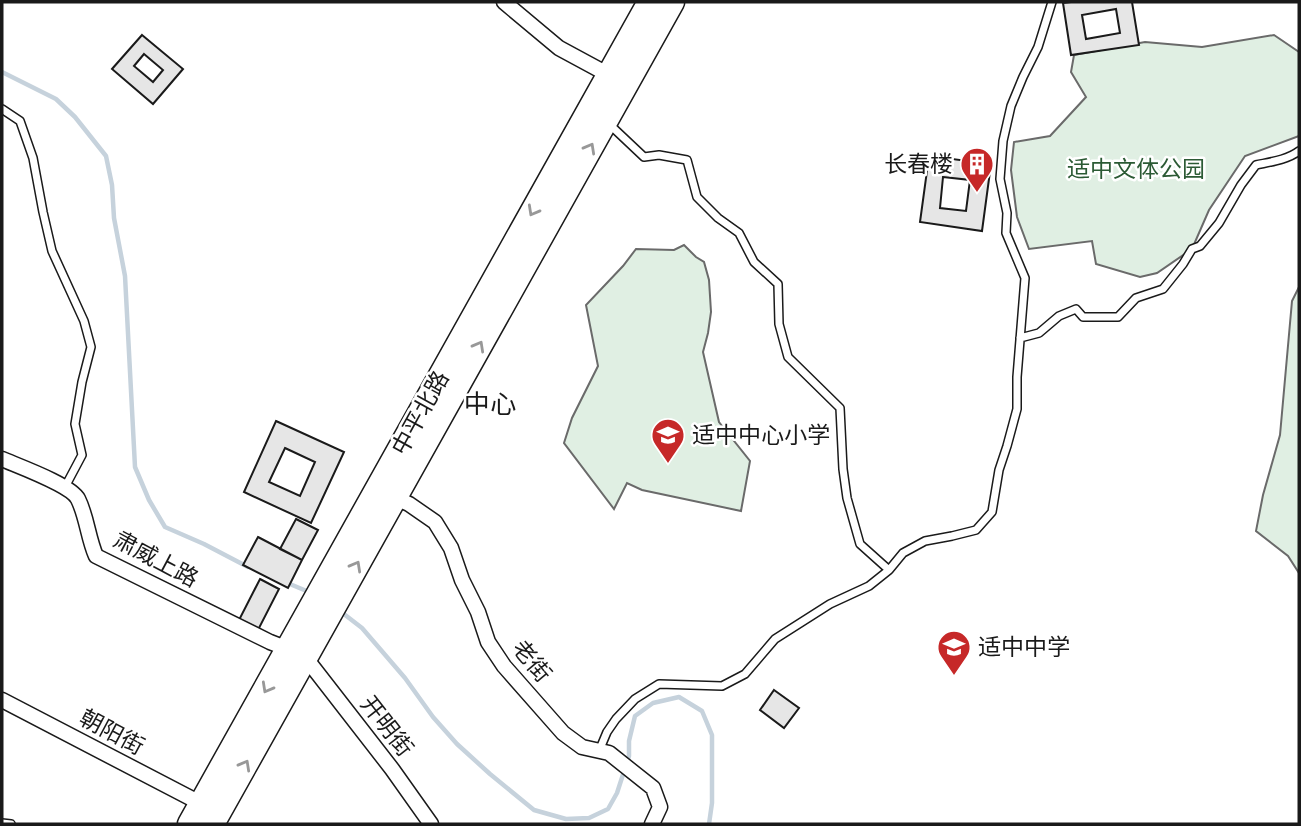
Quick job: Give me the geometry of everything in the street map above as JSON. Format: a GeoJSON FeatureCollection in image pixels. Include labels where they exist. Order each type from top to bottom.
{"type":"FeatureCollection","features":[{"type":"Feature","properties":{"kind":"highway","name":"中平北路"},"geometry":{"type":"LineString","coordinates":[[296,653],[650,2]]}},
{"type":"Feature","properties":{"kind":"highway"},"geometry":{"type":"LineString","coordinates":[[206,820],[296,653],[394,497],[672,2]]}},
{"type":"Feature","properties":{"kind":"street"},"geometry":{"type":"LineString","coordinates":[[504,2],[559,48],[609,75]]}},
{"type":"Feature","properties":{"kind":"street"},"geometry":{"type":"LineString","coordinates":[[2,458],[65,487]]}},
{"type":"Feature","properties":{"kind":"street","name":"肃威上路"},"geometry":{"type":"LineString","coordinates":[[65,487],[77,496],[96,556],[296,653]]}},
{"type":"Feature","properties":{"kind":"street","name":"老街"},"geometry":{"type":"LineString","coordinates":[[394,497],[435,522],[451,548],[488,642],[503,666],[564,733],[582,747],[608,753],[653,788],[660,807],[652,824]]}},
{"type":"Feature","properties":{"kind":"street","name":"开明街"},"geometry":{"type":"LineString","coordinates":[[296,653],[392,769],[431,824]]}},
{"type":"Feature","properties":{"kind":"street","name":"朝阳街"},"geometry":{"type":"LineString","coordinates":[[2,700],[206,820]]}},
{"type":"Feature","properties":{"kind":"lane"},"geometry":{"type":"LineString","coordinates":[[599,751],[616,719],[635,699],[659,684],[722,687],[745,674],[775,639],[830,604],[869,586],[890,570],[903,553],[925,541],[976,530],[992,512],[999,470],[1017,408],[1025,278],[1006,233],[1007,213],[1000,178],[1003,141],[1011,106],[1038,47],[1052,2]]}},
{"type":"Feature","properties":{"kind":"lane"},"geometry":{"type":"LineString","coordinates":[[2,109],[20,121],[33,158],[52,251],[84,321],[91,347],[75,424],[82,455],[65,487]]}},
{"type":"Feature","properties":{"kind":"lane"},"geometry":{"type":"LineString","coordinates":[[605,120],[644,157],[659,155],[687,160],[697,197],[718,218],[739,233],[754,262],[778,284],[779,324],[788,357],[840,408],[843,469],[860,544],[890,570]]}},
{"type":"Feature","properties":{"kind":"lane"},"geometry":{"type":"LineString","coordinates":[[1020,338],[1038,333],[1059,316],[1076,309],[1083,317],[1118,317],[1136,298],[1163,289],[1192,249],[1200,246],[1219,223],[1256,165],[1279,160],[1299,151]]}},
{"type":"Feature","properties":{"kind":"lane"},"geometry":{"type":"LineString","coordinates":[[2,823],[11,824]]}},
{"type":"Feature","properties":{"kind":"green space","name":"适中文体公园"},"geometry":{"type":"Polygon","coordinates":[[[1274,35],[1299,52],[1299,136],[1245,156],[1209,210],[1192,249],[1157,273],[1140,277],[1096,264],[1092,241],[1029,249],[1017,217],[1011,170],[1014,142],[1050,136],[1086,97],[1071,72],[1074,55],[1145,42],[1202,47],[1274,35]]]}},
{"type":"Feature","properties":{"kind":"green space"},"geometry":{"type":"Polygon","coordinates":[[[684,245],[704,262],[709,280],[711,312],[703,352],[719,422],[750,461],[741,511],[642,490],[627,483],[614,509],[564,443],[572,418],[598,366],[586,305],[636,249],[674,250],[684,245]]]}},
{"type":"Feature","properties":{"kind":"green space"},"geometry":{"type":"Polygon","coordinates":[[[1299,287],[1299,573],[1288,556],[1256,531],[1280,435],[1292,301],[1299,287]]]}},
{"type":"Feature","properties":{"kind":"building"},"geometry":{"type":"Polygon","coordinates":[[[1132,2],[1139,45],[1071,55],[1063,3],[1132,2]],[[1116,9],[1082,15],[1086,39],[1120,33],[1116,9]]]}},
{"type":"Feature","properties":{"kind":"building"},"geometry":{"type":"Polygon","coordinates":[[[142,35],[183,69],[153,104],[112,69],[142,35]],[[144,54],[134,66],[153,82],[163,70],[144,54]]]}},
{"type":"Feature","properties":{"kind":"building","name":"长春楼"},"geometry":{"type":"Polygon","coordinates":[[[929,156],[991,164],[982,231],[920,222],[929,156]],[[943,177],[940,208],[966,211],[970,180],[943,177]]]}},
{"type":"Feature","properties":{"kind":"building"},"geometry":{"type":"Polygon","coordinates":[[[276,421],[344,452],[311,523],[244,492],[276,421]],[[285,448],[269,482],[300,496],[315,462],[285,448]]]}},
{"type":"Feature","properties":{"kind":"building"},"geometry":{"type":"Polygon","coordinates":[[[296,519],[318,530],[302,560],[280,549],[296,519]]]}},
{"type":"Feature","properties":{"kind":"building"},"geometry":{"type":"Polygon","coordinates":[[[258,537],[302,560],[288,588],[243,565],[258,537]]]}},
{"type":"Feature","properties":{"kind":"building"},"geometry":{"type":"Polygon","coordinates":[[[260,579],[279,589],[258,630],[239,620],[260,579]]]}},
{"type":"Feature","properties":{"kind":"building"},"geometry":{"type":"Polygon","coordinates":[[[774,690],[799,708],[784,728],[760,710],[774,690]]]}},
{"type":"Feature","properties":{"kind":"waterway"},"geometry":{"type":"LineString","coordinates":[[2,72],[56,99],[75,117],[106,156],[125,276],[135,467],[149,500],[165,527],[248,567]]}},
{"type":"Feature","properties":{"kind":"waterway"},"geometry":{"type":"LineString","coordinates":[[285,582],[309,592]]}},
{"type":"Feature","properties":{"kind":"waterway"},"geometry":{"type":"LineString","coordinates":[[340,611],[362,628],[457,744],[534,810],[566,819],[589,818],[608,809],[617,793],[629,756],[629,741],[635,716],[653,703],[679,697],[702,711],[712,735],[712,803],[709,824]]}},
{"type":"Feature","properties":{"kind":"place","name":"长春楼"},"geometry":{"type":"Point","coordinates":[977,194]}},
{"type":"Feature","properties":{"kind":"place","name":"适中中心小学"},"geometry":{"type":"Point","coordinates":[668,465]}},
{"type":"Feature","properties":{"kind":"place","name":"适中中学"},"geometry":{"type":"Point","coordinates":[954,677]}},
{"type":"Feature","properties":{"kind":"district","name":"中心"},"geometry":{"type":"Point","coordinates":[490,404]}}]}
